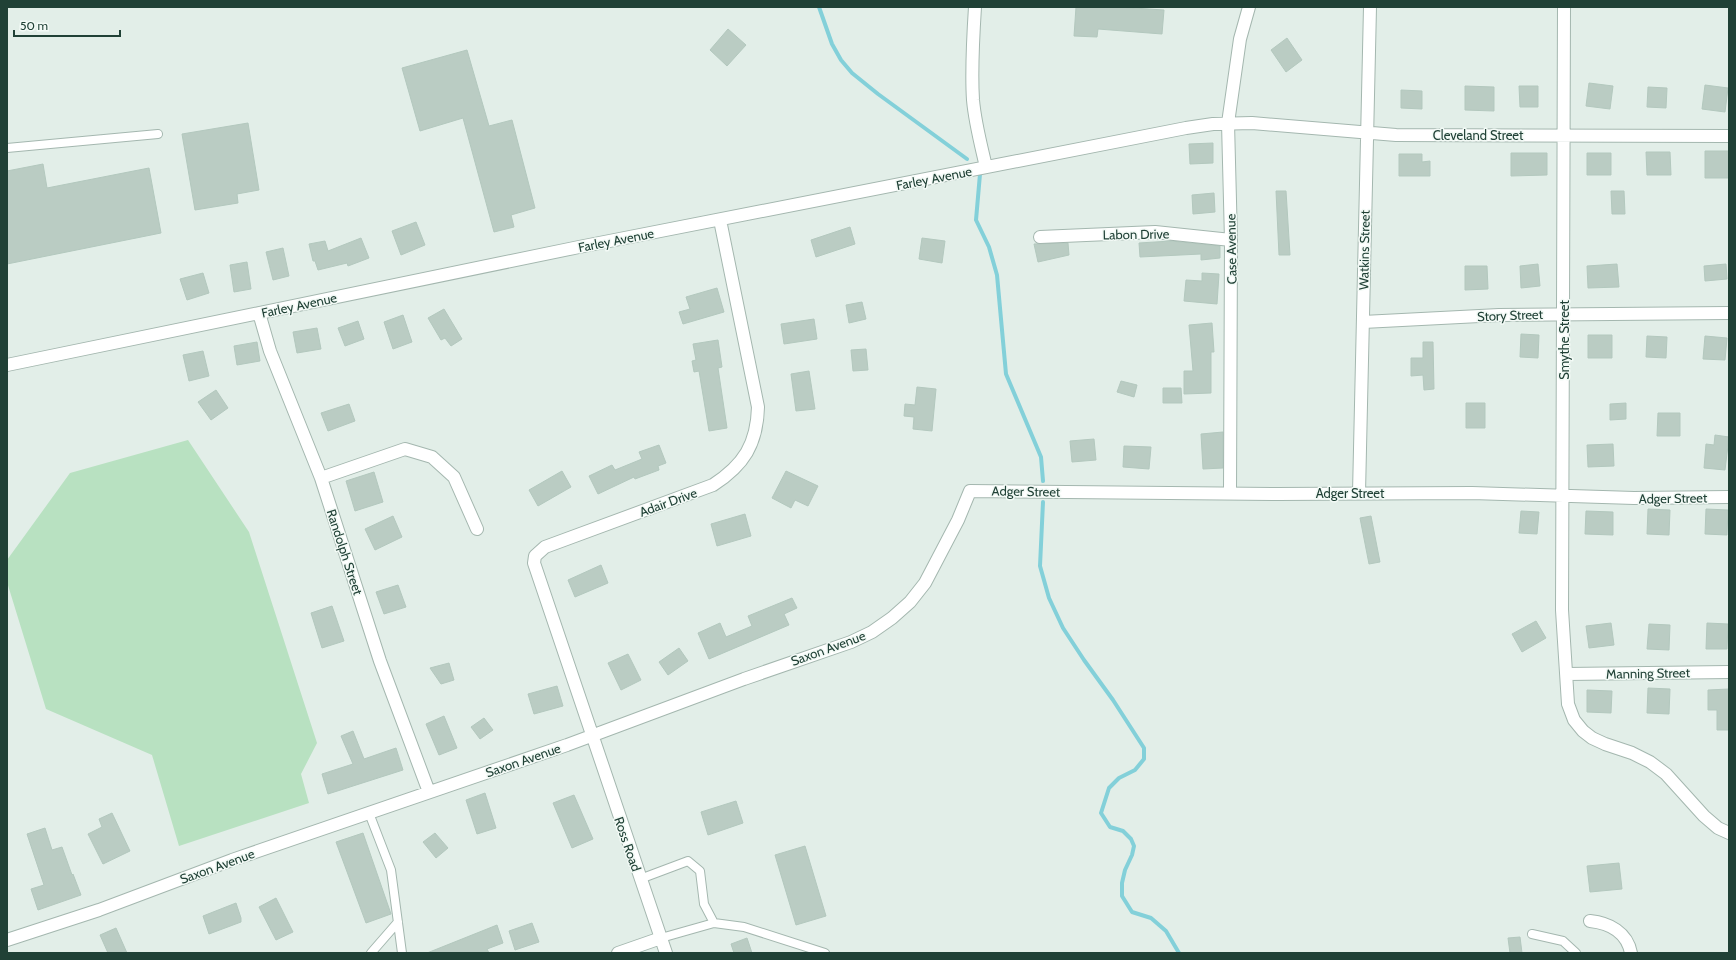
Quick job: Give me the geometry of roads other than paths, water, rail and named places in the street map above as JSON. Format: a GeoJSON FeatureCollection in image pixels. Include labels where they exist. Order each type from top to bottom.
{"type":"FeatureCollection","features":[{"type":"Feature","properties":{"kind":"street"},"geometry":{"type":"LineString","coordinates":[[975,7],[972,42],[973,100],[977,129],[986,167]]}},
{"type":"Feature","properties":{"kind":"street","name":"Case Avenue"},"geometry":{"type":"LineString","coordinates":[[1230,493],[1231,240],[1228,123],[1240,39],[1249,7]]}},
{"type":"Feature","properties":{"kind":"street","name":"Watkins Street"},"geometry":{"type":"LineString","coordinates":[[1359,493],[1370,7]]}},
{"type":"Feature","properties":{"kind":"street","name":"Smythe Street"},"geometry":{"type":"LineString","coordinates":[[1564,7],[1562,610],[1570,713],[1583,731],[1592,738],[1604,744],[1632,753],[1650,762],[1666,774],[1704,816],[1718,828],[1729,834]]}},
{"type":"Feature","properties":{"kind":"street","name":"Farley Avenue"},"geometry":{"type":"LineString","coordinates":[[7,365],[579,247],[1186,128],[1228,123]]}},
{"type":"Feature","properties":{"kind":"street","name":"Cleveland Street"},"geometry":{"type":"LineString","coordinates":[[1228,123],[1252,123],[1396,135],[1729,136]]}},
{"type":"Feature","properties":{"kind":"street","name":"Adair Drive"},"geometry":{"type":"LineString","coordinates":[[591,736],[534,563],[535,556],[545,547],[713,485],[728,476],[741,462],[751,446],[758,421],[758,407],[720,220]]}},
{"type":"Feature","properties":{"kind":"street","name":"Labon Drive"},"geometry":{"type":"LineString","coordinates":[[1040,237],[1155,232],[1231,240]]}},
{"type":"Feature","properties":{"kind":"street","name":"Randolph Street"},"geometry":{"type":"LineString","coordinates":[[259,313],[270,351],[321,478],[380,661],[429,792]]}},
{"type":"Feature","properties":{"kind":"street","name":"Story Street"},"geometry":{"type":"LineString","coordinates":[[1364,322],[1499,315],[1729,313]]}},
{"type":"Feature","properties":{"kind":"street"},"geometry":{"type":"LineString","coordinates":[[321,478],[404,448],[432,457],[454,477],[477,529]]}},
{"type":"Feature","properties":{"kind":"street","name":"Saxon Avenue"},"geometry":{"type":"LineString","coordinates":[[7,940],[99,910],[232,860],[591,736],[744,679],[851,642],[872,632],[892,618],[910,602],[925,584],[958,520],[970,491]]}},
{"type":"Feature","properties":{"kind":"street","name":"Adger Street"},"geometry":{"type":"LineString","coordinates":[[970,491],[1472,493],[1634,498],[1729,497]]}},
{"type":"Feature","properties":{"kind":"street","name":"Manning Street"},"geometry":{"type":"LineString","coordinates":[[1567,674],[1729,672]]}},
{"type":"Feature","properties":{"kind":"street","name":"Ross Road"},"geometry":{"type":"LineString","coordinates":[[591,736],[666,953]]}},
{"type":"Feature","properties":{"kind":"street"},"geometry":{"type":"LineString","coordinates":[[1590,920],[1604,922],[1616,929],[1625,938],[1631,953]]}},
{"type":"Feature","properties":{"kind":"street"},"geometry":{"type":"LineString","coordinates":[[618,953],[661,938]]}},
{"type":"Feature","properties":{"kind":"lane"},"geometry":{"type":"LineString","coordinates":[[7,148],[158,134]]}},
{"type":"Feature","properties":{"kind":"lane"},"geometry":{"type":"LineString","coordinates":[[369,813],[391,870],[402,953]]}},
{"type":"Feature","properties":{"kind":"lane"},"geometry":{"type":"LineString","coordinates":[[640,879],[688,861],[700,871],[704,904],[714,922]]}},
{"type":"Feature","properties":{"kind":"lane"},"geometry":{"type":"LineString","coordinates":[[371,953],[398,922]]}},
{"type":"Feature","properties":{"kind":"lane"},"geometry":{"type":"LineString","coordinates":[[661,938],[714,922],[744,926],[825,953]]}},
{"type":"Feature","properties":{"kind":"lane"},"geometry":{"type":"LineString","coordinates":[[1532,934],[1563,941],[1576,953]]}},
{"type":"Feature","properties":{"kind":"waterway"},"geometry":{"type":"LineString","coordinates":[[819,7],[832,44],[841,60],[852,73],[878,94],[967,159]]}},
{"type":"Feature","properties":{"kind":"waterway"},"geometry":{"type":"LineString","coordinates":[[980,174],[976,220],[989,247],[997,275],[1006,374],[1041,457],[1043,481]]}},
{"type":"Feature","properties":{"kind":"waterway"},"geometry":{"type":"LineString","coordinates":[[1043,502],[1040,566],[1049,598],[1063,628],[1144,748],[1144,759],[1135,770],[1119,778],[1109,788],[1101,813],[1110,827],[1123,831],[1131,839],[1134,846],[1132,855],[1125,870],[1122,883],[1122,896],[1132,912],[1151,918],[1166,931],[1179,953]]}}]}
